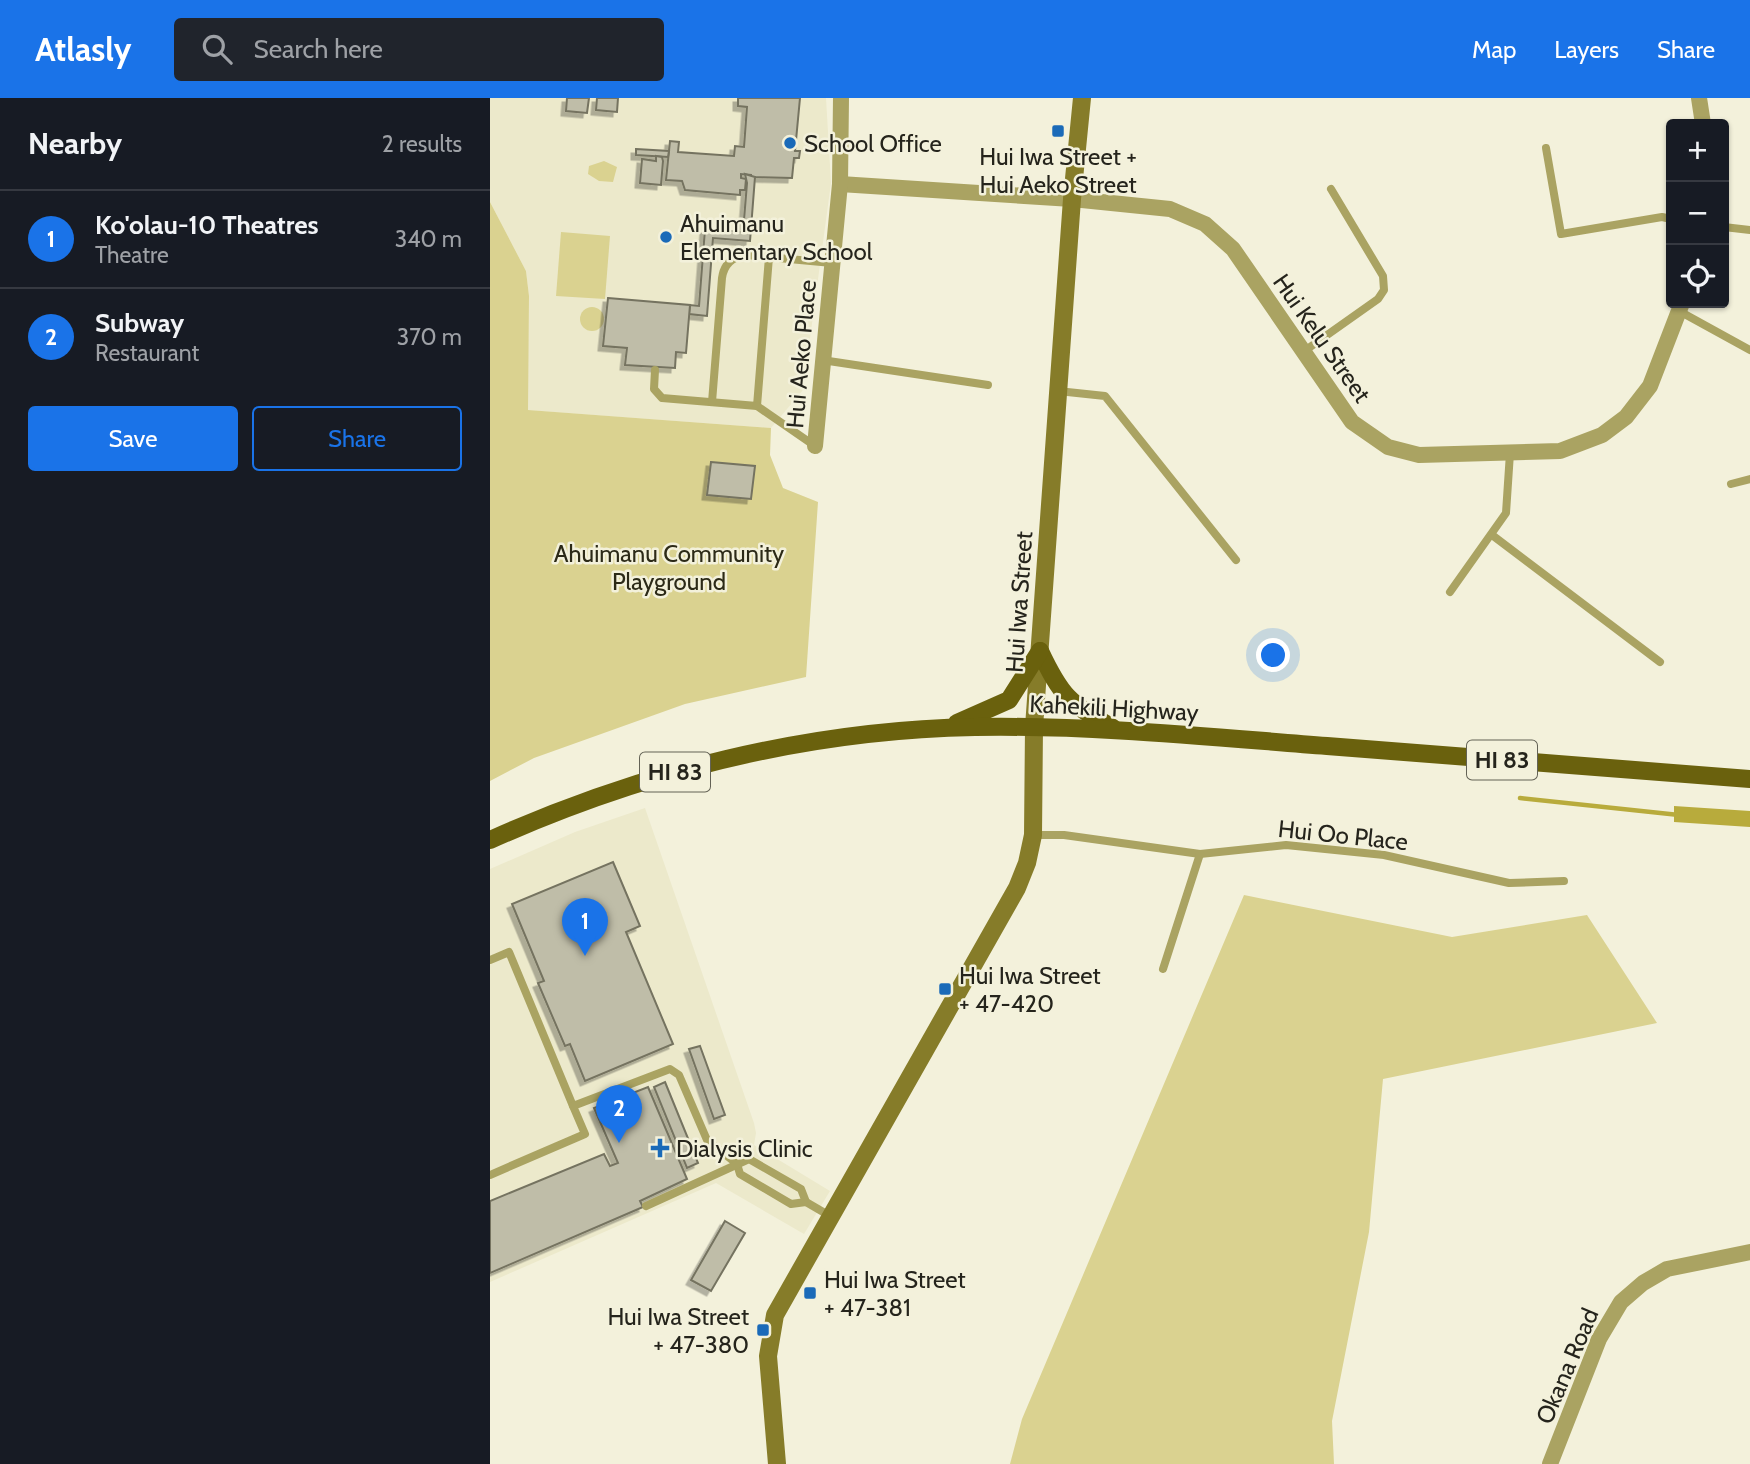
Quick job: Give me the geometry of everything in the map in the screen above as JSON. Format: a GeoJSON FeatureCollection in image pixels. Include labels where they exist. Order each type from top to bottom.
{"type":"FeatureCollection","features":[{"type":"Feature","properties":{"kind":"main road"},"geometry":{"type":"LineString","coordinates":[[940,729],[1009,700],[1040,651]]}},
{"type":"Feature","properties":{"kind":"main road"},"geometry":{"type":"LineString","coordinates":[[1040,651],[1060,692],[1070,702],[1116,730]]}},
{"type":"Feature","properties":{"kind":"main road","name":"Kahekili Highway"},"geometry":{"type":"LineString","coordinates":[[490,840],[616,790],[716,762],[818,741],[940,729],[1034,727],[1116,730],[1750,779]]}},
{"type":"Feature","properties":{"kind":"street","name":"Hui Aeko Place"},"geometry":{"type":"LineString","coordinates":[[815,446],[840,184],[841,98]]}},
{"type":"Feature","properties":{"kind":"street","name":"Hui Iwa Street"},"geometry":{"type":"LineString","coordinates":[[778,1464],[768,1356],[771,1329],[780,1302],[1017,888],[1033,835],[1034,727],[1072,199],[1082,98]]}},
{"type":"Feature","properties":{"kind":"street"},"geometry":{"type":"LineString","coordinates":[[1699,98],[1702,119]]}},
{"type":"Feature","properties":{"kind":"street","name":"Hui Kelu Street"},"geometry":{"type":"LineString","coordinates":[[840,184],[1072,199],[1170,209],[1205,224],[1233,249],[1352,422],[1388,447],[1419,455],[1560,451],[1588,442],[1614,427],[1634,408],[1650,386],[1681,308]]}},
{"type":"Feature","properties":{"kind":"street","name":"Okana Road"},"geometry":{"type":"LineString","coordinates":[[1550,1464],[1599,1339],[1621,1302],[1643,1283],[1667,1269],[1750,1252]]}},
{"type":"Feature","properties":{"kind":"lane"},"geometry":{"type":"LineString","coordinates":[[1546,148],[1561,233],[1666,218]]}},
{"type":"Feature","properties":{"kind":"lane"},"geometry":{"type":"LineString","coordinates":[[1303,352],[1378,299],[1385,285],[1383,276],[1331,189]]}},
{"type":"Feature","properties":{"kind":"lane"},"geometry":{"type":"LineString","coordinates":[[1729,228],[1750,230]]}},
{"type":"Feature","properties":{"kind":"lane"},"geometry":{"type":"LineString","coordinates":[[712,402],[723,272],[730,261],[739,256],[832,263]]}},
{"type":"Feature","properties":{"kind":"lane"},"geometry":{"type":"LineString","coordinates":[[757,406],[769,257]]}},
{"type":"Feature","properties":{"kind":"lane"},"geometry":{"type":"LineString","coordinates":[[1683,308],[1750,351]]}},
{"type":"Feature","properties":{"kind":"lane"},"geometry":{"type":"LineString","coordinates":[[822,360],[988,385]]}},
{"type":"Feature","properties":{"kind":"lane"},"geometry":{"type":"LineString","coordinates":[[655,370],[654,385],[659,396],[757,406],[815,446]]}},
{"type":"Feature","properties":{"kind":"lane"},"geometry":{"type":"LineString","coordinates":[[1058,391],[1105,396],[1236,560]]}},
{"type":"Feature","properties":{"kind":"lane"},"geometry":{"type":"LineString","coordinates":[[1450,593],[1508,508],[1510,453]]}},
{"type":"Feature","properties":{"kind":"lane"},"geometry":{"type":"LineString","coordinates":[[1731,484],[1750,479]]}},
{"type":"Feature","properties":{"kind":"lane"},"geometry":{"type":"LineString","coordinates":[[1492,535],[1660,662]]}},
{"type":"Feature","properties":{"kind":"lane","name":"Hui Oo Place"},"geometry":{"type":"LineString","coordinates":[[1033,835],[1064,835],[1200,854],[1286,845],[1384,855],[1509,883],[1564,881]]}},
{"type":"Feature","properties":{"kind":"lane"},"geometry":{"type":"LineString","coordinates":[[1163,969],[1200,854]]}},
{"type":"Feature","properties":{"kind":"lane"},"geometry":{"type":"LineString","coordinates":[[490,960],[509,952],[586,1134],[490,1175]]}},
{"type":"Feature","properties":{"kind":"lane"},"geometry":{"type":"LineString","coordinates":[[573,1106],[670,1069],[679,1075],[707,1140],[737,1164],[740,1174],[791,1204],[806,1202],[830,1216]]}},
{"type":"Feature","properties":{"kind":"lane"},"geometry":{"type":"LineString","coordinates":[[646,1206],[749,1159],[802,1189],[806,1202]]}},
{"type":"Feature","properties":{"kind":"shaded area","name":"Ahuimanu Elementary School"},"geometry":{"type":"Polygon","coordinates":[[[490,98],[826,98],[831,183],[803,390],[771,428],[527,410],[529,296],[526,271],[490,202],[490,98]]]}},
{"type":"Feature","properties":{"kind":"shaded area"},"geometry":{"type":"Polygon","coordinates":[[[1674,806],[1750,811],[1750,827],[1674,822],[1674,806]]]}},
{"type":"Feature","properties":{"kind":"shaded area"},"geometry":{"type":"Polygon","coordinates":[[[645,808],[754,1123],[754,1145],[830,1191],[804,1234],[716,1183],[490,1282],[490,869],[575,832],[645,808]]]}},
{"type":"Feature","properties":{"kind":"green space"},"geometry":{"type":"Polygon","coordinates":[[[604,161],[617,167],[613,182],[599,181],[588,174],[589,166],[604,161]]]}},
{"type":"Feature","properties":{"kind":"green space","name":"Ahuimanu Community Playground"},"geometry":{"type":"Polygon","coordinates":[[[490,202],[526,271],[529,296],[528,410],[771,428],[770,455],[783,488],[818,502],[806,677],[685,704],[534,758],[490,781],[490,202]]]}},
{"type":"Feature","properties":{"kind":"green space"},"geometry":{"type":"Polygon","coordinates":[[[561,232],[610,236],[605,299],[556,296],[561,232]]]}},
{"type":"Feature","properties":{"kind":"green space"},"geometry":{"type":"Polygon","coordinates":[[[592,307],[603,314],[604,319],[597,330],[592,331],[581,324],[580,319],[587,308],[592,307]]]}},
{"type":"Feature","properties":{"kind":"green space"},"geometry":{"type":"Polygon","coordinates":[[[1244,895],[1452,937],[1587,915],[1657,1023],[1383,1079],[1369,1232],[1332,1421],[1334,1464],[1010,1464],[1022,1419],[1244,895]]]}},
{"type":"Feature","properties":{"kind":"building"},"geometry":{"type":"Polygon","coordinates":[[[567,98],[589,98],[587,113],[566,111],[567,98]]]}},
{"type":"Feature","properties":{"kind":"building"},"geometry":{"type":"Polygon","coordinates":[[[597,98],[618,98],[617,112],[596,110],[597,98]]]}},
{"type":"Feature","properties":{"kind":"building"},"geometry":{"type":"Polygon","coordinates":[[[738,98],[800,98],[795,151],[800,151],[799,158],[794,158],[792,178],[751,177],[741,174],[741,178],[746,179],[745,190],[740,190],[740,195],[685,190],[682,181],[666,180],[670,141],[679,142],[678,152],[734,156],[735,146],[744,147],[747,107],[738,106],[738,98]]]}},
{"type":"Feature","properties":{"kind":"building"},"geometry":{"type":"Polygon","coordinates":[[[636,149],[669,151],[668,157],[636,155],[636,149]]]}},
{"type":"Feature","properties":{"kind":"building"},"geometry":{"type":"Polygon","coordinates":[[[656,156],[662,157],[663,161],[661,185],[640,183],[642,159],[656,161],[656,156]]]}},
{"type":"Feature","properties":{"kind":"building"},"geometry":{"type":"Polygon","coordinates":[[[745,174],[755,177],[750,241],[713,238],[707,316],[689,314],[690,305],[699,306],[705,229],[743,232],[747,183],[745,174]]]}},
{"type":"Feature","properties":{"kind":"building"},"geometry":{"type":"Polygon","coordinates":[[[608,298],[690,305],[686,353],[676,352],[675,368],[625,365],[627,348],[603,346],[608,298]]]}},
{"type":"Feature","properties":{"kind":"building"},"geometry":{"type":"Polygon","coordinates":[[[711,462],[755,466],[751,499],[707,495],[711,462]]]}},
{"type":"Feature","properties":{"kind":"building"},"geometry":{"type":"Polygon","coordinates":[[[613,862],[640,926],[626,932],[673,1044],[585,1081],[570,1044],[565,1046],[538,983],[544,981],[512,904],[613,862]]]}},
{"type":"Feature","properties":{"kind":"building"},"geometry":{"type":"Polygon","coordinates":[[[700,1046],[725,1115],[714,1119],[689,1049],[700,1046]]]}},
{"type":"Feature","properties":{"kind":"building"},"geometry":{"type":"Polygon","coordinates":[[[665,1082],[698,1163],[687,1168],[654,1087],[665,1082]]]}},
{"type":"Feature","properties":{"kind":"building"},"geometry":{"type":"Polygon","coordinates":[[[648,1087],[687,1179],[640,1201],[643,1207],[490,1273],[490,1201],[604,1154],[610,1166],[618,1163],[594,1108],[648,1087]]]}},
{"type":"Feature","properties":{"kind":"building"},"geometry":{"type":"Polygon","coordinates":[[[725,1221],[745,1233],[711,1291],[691,1280],[725,1221]]]}},
{"type":"Feature","properties":{"kind":"waterway"},"geometry":{"type":"LineString","coordinates":[[1520,798],[1679,815]]}},
{"type":"Feature","properties":{"kind":"place","name":"Hui Iwa Street + Hui Aeko Street"},"geometry":{"type":"Point","coordinates":[1058,131]}},
{"type":"Feature","properties":{"kind":"place","name":"School Office"},"geometry":{"type":"Point","coordinates":[790,143]}},
{"type":"Feature","properties":{"kind":"place","name":"Ahuimanu Elementary School"},"geometry":{"type":"Point","coordinates":[666,237]}},
{"type":"Feature","properties":{"kind":"place","name":"Ko'olau-10 Theatres"},"geometry":{"type":"Point","coordinates":[585,956]}},
{"type":"Feature","properties":{"kind":"place","name":"Hui Iwa Street + 47-420"},"geometry":{"type":"Point","coordinates":[945,989]}},
{"type":"Feature","properties":{"kind":"place","name":"Subway"},"geometry":{"type":"Point","coordinates":[619,1143]}},
{"type":"Feature","properties":{"kind":"place","name":"Dialysis Clinic"},"geometry":{"type":"Point","coordinates":[660,1148]}},
{"type":"Feature","properties":{"kind":"place","name":"Hui Iwa Street + 47-381"},"geometry":{"type":"Point","coordinates":[810,1293]}},
{"type":"Feature","properties":{"kind":"place","name":"Hui Iwa Street + 47-380"},"geometry":{"type":"Point","coordinates":[763,1330]}}]}
